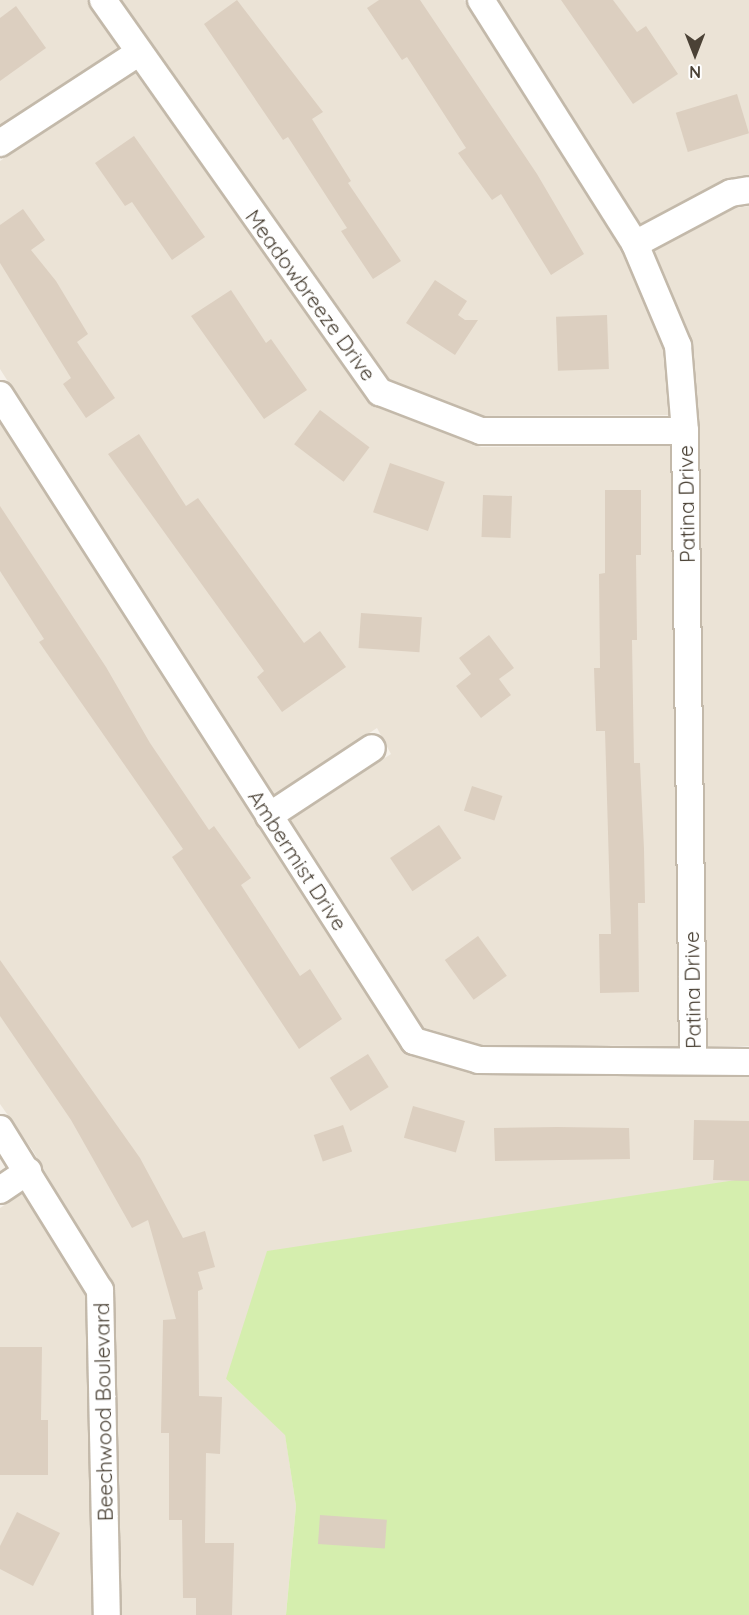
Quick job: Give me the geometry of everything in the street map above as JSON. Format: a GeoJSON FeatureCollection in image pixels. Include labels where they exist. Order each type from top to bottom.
{"type":"FeatureCollection","features":[{"type":"Feature","properties":{"kind":"street","name":"Meadowbreeze Drive"},"geometry":{"type":"LineString","coordinates":[[103,0],[138,53],[380,392],[481,431],[685,430]]}},
{"type":"Feature","properties":{"kind":"street","name":"Patina Drive"},"geometry":{"type":"LineString","coordinates":[[480,0],[635,244],[678,346],[685,430],[693,1061]]}},
{"type":"Feature","properties":{"kind":"street"},"geometry":{"type":"LineString","coordinates":[[0,143],[138,53]]}},
{"type":"Feature","properties":{"kind":"street"},"geometry":{"type":"LineString","coordinates":[[635,244],[731,194],[749,190]]}},
{"type":"Feature","properties":{"kind":"street","name":"Ambermist Drive"},"geometry":{"type":"LineString","coordinates":[[0,395],[414,1041],[479,1060],[749,1062]]}},
{"type":"Feature","properties":{"kind":"street"},"geometry":{"type":"LineString","coordinates":[[270,816],[372,748]]}},
{"type":"Feature","properties":{"kind":"street","name":"Beechwood Boulevard"},"geometry":{"type":"LineString","coordinates":[[0,1129],[100,1290],[107,1615]]}},
{"type":"Feature","properties":{"kind":"street"},"geometry":{"type":"LineString","coordinates":[[0,1190],[28,1171]]}},
{"type":"Feature","properties":{"kind":"shaded area"},"geometry":{"type":"Polygon","coordinates":[[[0,0],[87,0],[118,48],[0,125],[0,0]]]}},
{"type":"Feature","properties":{"kind":"shaded area"},"geometry":{"type":"Polygon","coordinates":[[[121,0],[464,0],[623,252],[665,350],[670,415],[483,416],[389,379],[121,0]]]}},
{"type":"Feature","properties":{"kind":"shaded area"},"geometry":{"type":"Polygon","coordinates":[[[497,0],[749,0],[749,175],[725,179],[640,224],[497,0]]]}},
{"type":"Feature","properties":{"kind":"shaded area"},"geometry":{"type":"Polygon","coordinates":[[[135,73],[376,407],[481,447],[672,446],[679,1046],[481,1045],[422,1027],[289,821],[391,754],[377,728],[273,796],[0,369],[0,161],[135,73]]]}},
{"type":"Feature","properties":{"kind":"shaded area"},"geometry":{"type":"Polygon","coordinates":[[[749,206],[749,1046],[706,1046],[699,415],[691,339],[654,251],[735,208],[749,206]]]}},
{"type":"Feature","properties":{"kind":"shaded area"},"geometry":{"type":"Polygon","coordinates":[[[0,421],[403,1049],[410,1056],[479,1075],[749,1077],[749,1178],[226,1379],[285,1434],[296,1506],[286,1615],[121,1615],[114,1290],[33,1151],[0,1104],[0,421]]]}},
{"type":"Feature","properties":{"kind":"shaded area"},"geometry":{"type":"Polygon","coordinates":[[[24,1192],[86,1295],[93,1615],[0,1615],[0,1208],[24,1192]]]}},
{"type":"Feature","properties":{"kind":"green space"},"geometry":{"type":"Polygon","coordinates":[[[749,1178],[749,1615],[286,1615],[296,1506],[285,1435],[226,1379],[267,1251],[749,1178]]]}},
{"type":"Feature","properties":{"kind":"building"},"geometry":{"type":"Polygon","coordinates":[[[237,0],[323,112],[312,119],[351,181],[348,183],[401,261],[373,279],[341,231],[347,228],[288,137],[283,140],[204,24],[237,0]]]}},
{"type":"Feature","properties":{"kind":"building"},"geometry":{"type":"Polygon","coordinates":[[[379,0],[420,0],[537,174],[584,254],[551,275],[501,194],[492,200],[458,153],[466,148],[407,57],[402,60],[367,8],[379,0]]]}},
{"type":"Feature","properties":{"kind":"building"},"geometry":{"type":"Polygon","coordinates":[[[561,0],[613,0],[637,32],[646,26],[678,74],[633,104],[561,0]]]}},
{"type":"Feature","properties":{"kind":"building"},"geometry":{"type":"Polygon","coordinates":[[[16,6],[46,48],[0,81],[0,18],[16,6]]]}},
{"type":"Feature","properties":{"kind":"building"},"geometry":{"type":"Polygon","coordinates":[[[737,94],[749,133],[688,152],[676,113],[737,94]]]}},
{"type":"Feature","properties":{"kind":"building"},"geometry":{"type":"Polygon","coordinates":[[[134,136],[205,237],[172,260],[132,202],[125,206],[95,163],[134,136]]]}},
{"type":"Feature","properties":{"kind":"building"},"geometry":{"type":"Polygon","coordinates":[[[23,209],[45,240],[31,250],[56,281],[88,334],[77,342],[115,398],[86,418],[63,384],[71,378],[0,263],[0,225],[23,209]]]}},
{"type":"Feature","properties":{"kind":"building"},"geometry":{"type":"Polygon","coordinates":[[[435,280],[467,301],[458,315],[465,320],[478,320],[455,355],[406,323],[435,280]]]}},
{"type":"Feature","properties":{"kind":"building"},"geometry":{"type":"Polygon","coordinates":[[[231,290],[266,343],[271,339],[307,390],[264,419],[191,316],[231,290]]]}},
{"type":"Feature","properties":{"kind":"building"},"geometry":{"type":"Polygon","coordinates":[[[607,315],[609,369],[558,371],[556,317],[607,315]]]}},
{"type":"Feature","properties":{"kind":"building"},"geometry":{"type":"Polygon","coordinates":[[[320,410],[370,447],[344,482],[294,444],[320,410]]]}},
{"type":"Feature","properties":{"kind":"building"},"geometry":{"type":"Polygon","coordinates":[[[139,434],[186,506],[198,498],[304,643],[320,631],[346,667],[282,712],[257,677],[264,671],[108,454],[139,434]]]}},
{"type":"Feature","properties":{"kind":"building"},"geometry":{"type":"Polygon","coordinates":[[[390,463],[445,482],[428,531],[373,512],[390,463]]]}},
{"type":"Feature","properties":{"kind":"building"},"geometry":{"type":"Polygon","coordinates":[[[605,490],[641,490],[641,555],[636,555],[637,640],[632,640],[634,763],[640,763],[644,849],[645,903],[638,903],[639,992],[600,993],[599,934],[611,934],[605,731],[596,731],[594,668],[600,668],[599,574],[605,573],[605,490]]]}},
{"type":"Feature","properties":{"kind":"building"},"geometry":{"type":"Polygon","coordinates":[[[483,495],[512,496],[511,538],[482,537],[483,495]]]}},
{"type":"Feature","properties":{"kind":"building"},"geometry":{"type":"Polygon","coordinates":[[[0,506],[106,667],[150,743],[209,830],[214,826],[251,878],[241,885],[300,976],[310,969],[342,1019],[299,1049],[172,857],[183,849],[39,642],[44,639],[0,571],[0,506]]]}},
{"type":"Feature","properties":{"kind":"building"},"geometry":{"type":"Polygon","coordinates":[[[361,613],[422,617],[419,652],[359,648],[361,613]]]}},
{"type":"Feature","properties":{"kind":"building"},"geometry":{"type":"Polygon","coordinates":[[[489,635],[514,668],[499,679],[511,695],[481,718],[456,686],[471,674],[459,658],[489,635]]]}},
{"type":"Feature","properties":{"kind":"building"},"geometry":{"type":"Polygon","coordinates":[[[472,786],[502,796],[494,821],[464,811],[472,786]]]}},
{"type":"Feature","properties":{"kind":"building"},"geometry":{"type":"Polygon","coordinates":[[[439,825],[461,858],[412,891],[390,858],[439,825]]]}},
{"type":"Feature","properties":{"kind":"building"},"geometry":{"type":"Polygon","coordinates":[[[478,936],[507,976],[474,1000],[445,960],[478,936]]]}},
{"type":"Feature","properties":{"kind":"building"},"geometry":{"type":"Polygon","coordinates":[[[0,960],[140,1158],[183,1238],[205,1231],[215,1267],[198,1272],[203,1289],[198,1291],[199,1396],[222,1397],[220,1454],[206,1453],[205,1543],[234,1543],[232,1615],[196,1615],[196,1598],[183,1598],[182,1520],[169,1520],[169,1433],[161,1433],[163,1320],[176,1319],[148,1220],[132,1228],[71,1120],[0,1016],[0,960]]]}},
{"type":"Feature","properties":{"kind":"building"},"geometry":{"type":"Polygon","coordinates":[[[368,1054],[389,1087],[351,1111],[330,1078],[368,1054]]]}},
{"type":"Feature","properties":{"kind":"building"},"geometry":{"type":"Polygon","coordinates":[[[413,1106],[465,1121],[456,1153],[404,1138],[413,1106]]]}},
{"type":"Feature","properties":{"kind":"building"},"geometry":{"type":"Polygon","coordinates":[[[694,1120],[749,1121],[749,1181],[713,1180],[714,1160],[693,1160],[694,1120]]]}},
{"type":"Feature","properties":{"kind":"building"},"geometry":{"type":"Polygon","coordinates":[[[343,1125],[352,1151],[323,1162],[314,1135],[343,1125]]]}},
{"type":"Feature","properties":{"kind":"building"},"geometry":{"type":"Polygon","coordinates":[[[494,1128],[629,1128],[630,1159],[495,1161],[494,1128]]]}},
{"type":"Feature","properties":{"kind":"building"},"geometry":{"type":"Polygon","coordinates":[[[0,1347],[42,1347],[41,1420],[48,1420],[48,1475],[0,1475],[0,1347]]]}},
{"type":"Feature","properties":{"kind":"building"},"geometry":{"type":"Polygon","coordinates":[[[17,1512],[60,1533],[33,1586],[0,1569],[0,1546],[17,1512]]]}},
{"type":"Feature","properties":{"kind":"building"},"geometry":{"type":"Polygon","coordinates":[[[320,1515],[387,1520],[385,1549],[318,1544],[320,1515]]]}}]}
